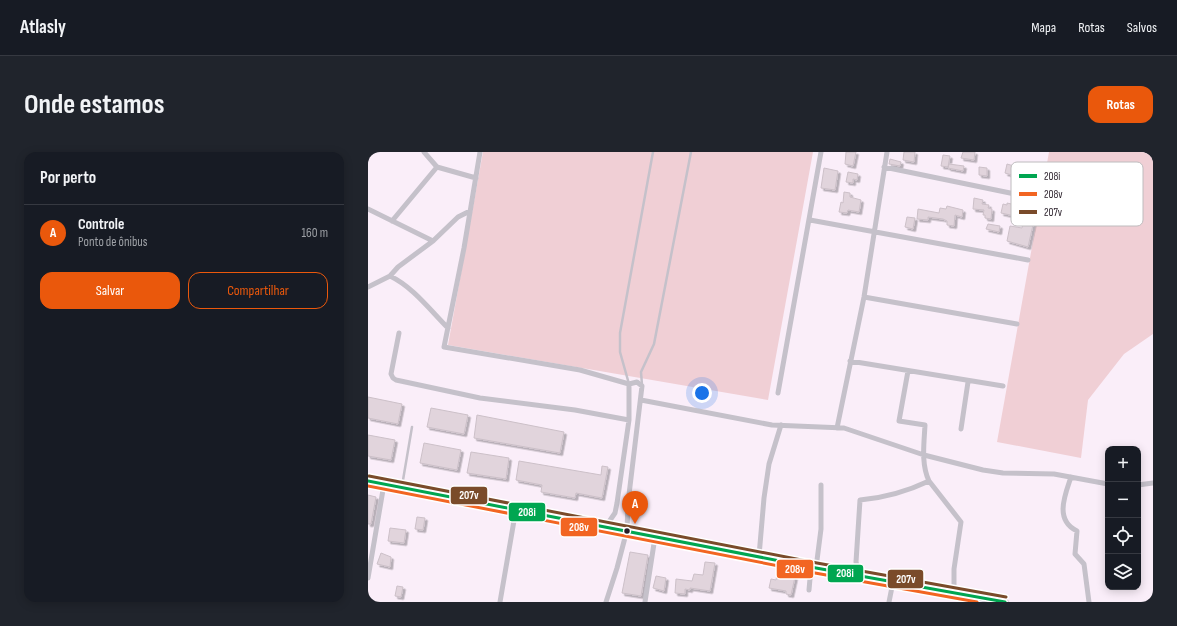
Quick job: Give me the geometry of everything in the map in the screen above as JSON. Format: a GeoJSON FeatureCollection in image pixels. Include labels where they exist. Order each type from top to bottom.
{"type":"FeatureCollection","features":[{"type":"Feature","properties":{"kind":"main road"},"geometry":{"type":"LineString","coordinates":[[368,481],[627,530],[655,537],[759,556],[813,568],[1004,602]]}},
{"type":"Feature","properties":{"kind":"street"},"geometry":{"type":"LineString","coordinates":[[424,152],[437,167],[476,178]]}},
{"type":"Feature","properties":{"kind":"street"},"geometry":{"type":"LineString","coordinates":[[480,152],[444,346],[580,370],[629,384],[637,382],[642,386],[628,503],[627,530],[606,602]]}},
{"type":"Feature","properties":{"kind":"street"},"geometry":{"type":"LineString","coordinates":[[778,393],[821,152]]}},
{"type":"Feature","properties":{"kind":"street"},"geometry":{"type":"LineString","coordinates":[[837,428],[864,297],[887,152]]}},
{"type":"Feature","properties":{"kind":"street"},"geometry":{"type":"LineString","coordinates":[[392,221],[437,167]]}},
{"type":"Feature","properties":{"kind":"street"},"geometry":{"type":"LineString","coordinates":[[884,167],[1011,193]]}},
{"type":"Feature","properties":{"kind":"street"},"geometry":{"type":"LineString","coordinates":[[368,209],[433,242]]}},
{"type":"Feature","properties":{"kind":"street"},"geometry":{"type":"LineString","coordinates":[[368,287],[390,276],[398,267],[433,242],[458,217],[470,211]]}},
{"type":"Feature","properties":{"kind":"street"},"geometry":{"type":"LineString","coordinates":[[810,220],[874,233],[1028,260]]}},
{"type":"Feature","properties":{"kind":"street"},"geometry":{"type":"LineString","coordinates":[[390,276],[406,286],[448,328]]}},
{"type":"Feature","properties":{"kind":"street"},"geometry":{"type":"LineString","coordinates":[[864,297],[1017,324]]}},
{"type":"Feature","properties":{"kind":"street"},"geometry":{"type":"LineString","coordinates":[[399,333],[391,374],[396,380],[480,398],[575,410],[629,420]]}},
{"type":"Feature","properties":{"kind":"street"},"geometry":{"type":"LineString","coordinates":[[850,361],[968,382],[1003,386]]}},
{"type":"Feature","properties":{"kind":"street"},"geometry":{"type":"LineString","coordinates":[[908,371],[899,420],[925,426],[924,455],[926,474],[929,481],[961,522],[954,569],[954,593]]}},
{"type":"Feature","properties":{"kind":"street"},"geometry":{"type":"LineString","coordinates":[[961,430],[968,382]]}},
{"type":"Feature","properties":{"kind":"street"},"geometry":{"type":"LineString","coordinates":[[606,526],[615,513],[617,503],[629,420],[629,384]]}},
{"type":"Feature","properties":{"kind":"street"},"geometry":{"type":"LineString","coordinates":[[641,400],[781,425],[852,430],[924,455],[1003,473],[1054,474],[1105,483]]}},
{"type":"Feature","properties":{"kind":"street"},"geometry":{"type":"LineString","coordinates":[[759,556],[764,498],[769,464],[781,425]]}},
{"type":"Feature","properties":{"kind":"street"},"geometry":{"type":"LineString","coordinates":[[1070,477],[1064,498],[1063,516],[1068,526],[1077,532],[1075,554],[1084,564],[1089,602]]}},
{"type":"Feature","properties":{"kind":"street"},"geometry":{"type":"LineString","coordinates":[[860,576],[856,562],[860,500],[871,499],[915,488],[929,481]]}},
{"type":"Feature","properties":{"kind":"street"},"geometry":{"type":"LineString","coordinates":[[1141,485],[1153,483]]}},
{"type":"Feature","properties":{"kind":"street"},"geometry":{"type":"LineString","coordinates":[[368,578],[384,484]]}},
{"type":"Feature","properties":{"kind":"street"},"geometry":{"type":"LineString","coordinates":[[809,590],[821,528],[821,485]]}},
{"type":"Feature","properties":{"kind":"street"},"geometry":{"type":"LineString","coordinates":[[617,503],[620,506],[624,506],[628,503]]}},
{"type":"Feature","properties":{"kind":"street"},"geometry":{"type":"LineString","coordinates":[[500,602],[516,509]]}},
{"type":"Feature","properties":{"kind":"street"},"geometry":{"type":"LineString","coordinates":[[645,602],[655,537]]}},
{"type":"Feature","properties":{"kind":"street"},"geometry":{"type":"LineString","coordinates":[[889,602],[893,582]]}},
{"type":"Feature","properties":{"kind":"lane"},"geometry":{"type":"LineString","coordinates":[[629,384],[620,352],[620,334],[653,152]]}},
{"type":"Feature","properties":{"kind":"lane"},"geometry":{"type":"LineString","coordinates":[[642,386],[640,374],[654,344],[691,152]]}},
{"type":"Feature","properties":{"kind":"lane"},"geometry":{"type":"LineString","coordinates":[[402,488],[412,428]]}},
{"type":"Feature","properties":{"kind":"shaded area"},"geometry":{"type":"Polygon","coordinates":[[[483,152],[813,152],[768,400],[448,345],[483,152]]]}},
{"type":"Feature","properties":{"kind":"shaded area"},"geometry":{"type":"Polygon","coordinates":[[[1049,152],[1153,152],[1153,334],[1124,354],[1088,400],[1081,458],[997,442],[1036,226],[1143,226],[1143,162],[1047,162],[1049,152]]]}},
{"type":"Feature","properties":{"kind":"building"},"geometry":{"type":"Polygon","coordinates":[[[846,152],[856,152],[853,166],[845,164],[846,152]]]}},
{"type":"Feature","properties":{"kind":"building"},"geometry":{"type":"Polygon","coordinates":[[[904,152],[915,152],[914,162],[903,160],[904,152]]]}},
{"type":"Feature","properties":{"kind":"building"},"geometry":{"type":"Polygon","coordinates":[[[963,152],[975,152],[974,160],[961,158],[963,152]]]}},
{"type":"Feature","properties":{"kind":"building"},"geometry":{"type":"Polygon","coordinates":[[[943,155],[950,156],[948,167],[941,166],[943,155]]]}},
{"type":"Feature","properties":{"kind":"building"},"geometry":{"type":"Polygon","coordinates":[[[890,159],[901,162],[900,166],[889,164],[890,159]]]}},
{"type":"Feature","properties":{"kind":"building"},"geometry":{"type":"Polygon","coordinates":[[[949,164],[964,166],[963,171],[948,168],[949,164]]]}},
{"type":"Feature","properties":{"kind":"building"},"geometry":{"type":"Polygon","coordinates":[[[1007,164],[1011,165],[1011,175],[1005,173],[1007,164]]]}},
{"type":"Feature","properties":{"kind":"building"},"geometry":{"type":"Polygon","coordinates":[[[979,167],[987,168],[987,176],[979,175],[979,167]]]}},
{"type":"Feature","properties":{"kind":"building"},"geometry":{"type":"Polygon","coordinates":[[[824,168],[838,171],[835,190],[821,188],[824,168]]]}},
{"type":"Feature","properties":{"kind":"building"},"geometry":{"type":"Polygon","coordinates":[[[848,172],[858,174],[857,180],[853,179],[853,183],[846,182],[848,172]]]}},
{"type":"Feature","properties":{"kind":"building"},"geometry":{"type":"Polygon","coordinates":[[[844,192],[850,193],[850,197],[861,200],[859,212],[848,210],[847,213],[839,212],[841,202],[843,203],[844,192]]]}},
{"type":"Feature","properties":{"kind":"building"},"geometry":{"type":"Polygon","coordinates":[[[974,198],[983,200],[982,204],[989,205],[988,208],[992,209],[991,219],[985,218],[985,215],[983,215],[984,210],[973,209],[974,198]]]}},
{"type":"Feature","properties":{"kind":"building"},"geometry":{"type":"Polygon","coordinates":[[[1007,203],[1011,204],[1011,215],[1001,213],[1003,204],[1007,205],[1007,203]]]}},
{"type":"Feature","properties":{"kind":"building"},"geometry":{"type":"Polygon","coordinates":[[[947,206],[963,210],[962,217],[955,215],[954,226],[947,225],[947,221],[943,219],[928,217],[928,220],[917,219],[918,209],[939,213],[940,208],[946,209],[947,206]]]}},
{"type":"Feature","properties":{"kind":"building"},"geometry":{"type":"Polygon","coordinates":[[[907,217],[915,218],[913,229],[905,227],[907,217]]]}},
{"type":"Feature","properties":{"kind":"building"},"geometry":{"type":"Polygon","coordinates":[[[988,224],[1000,226],[999,232],[986,229],[988,224]]]}},
{"type":"Feature","properties":{"kind":"building"},"geometry":{"type":"Polygon","coordinates":[[[1010,226],[1022,228],[1022,226],[1033,226],[1028,247],[1007,241],[1010,226]]]}},
{"type":"Feature","properties":{"kind":"building"},"geometry":{"type":"Polygon","coordinates":[[[368,397],[402,404],[398,424],[368,418],[368,397]]]}},
{"type":"Feature","properties":{"kind":"building"},"geometry":{"type":"Polygon","coordinates":[[[431,408],[468,415],[464,434],[427,427],[431,408]]]}},
{"type":"Feature","properties":{"kind":"building"},"geometry":{"type":"Polygon","coordinates":[[[477,415],[564,432],[560,453],[474,438],[477,415]]]}},
{"type":"Feature","properties":{"kind":"building"},"geometry":{"type":"Polygon","coordinates":[[[368,435],[395,440],[391,460],[368,456],[368,435]]]}},
{"type":"Feature","properties":{"kind":"building"},"geometry":{"type":"Polygon","coordinates":[[[424,443],[461,450],[457,470],[420,463],[424,443]]]}},
{"type":"Feature","properties":{"kind":"building"},"geometry":{"type":"Polygon","coordinates":[[[471,452],[509,458],[506,479],[467,473],[471,452]]]}},
{"type":"Feature","properties":{"kind":"building"},"geometry":{"type":"Polygon","coordinates":[[[519,461],[601,475],[602,466],[608,467],[602,498],[576,493],[575,498],[541,492],[542,485],[516,480],[519,461]]]}},
{"type":"Feature","properties":{"kind":"building"},"geometry":{"type":"Polygon","coordinates":[[[368,495],[376,497],[371,524],[368,524],[368,495]]]}},
{"type":"Feature","properties":{"kind":"building"},"geometry":{"type":"Polygon","coordinates":[[[417,517],[425,518],[423,530],[415,529],[417,517]]]}},
{"type":"Feature","properties":{"kind":"building"},"geometry":{"type":"Polygon","coordinates":[[[390,528],[406,530],[404,543],[388,541],[390,528]]]}},
{"type":"Feature","properties":{"kind":"building"},"geometry":{"type":"Polygon","coordinates":[[[630,552],[648,555],[641,596],[622,593],[630,552]]]}},
{"type":"Feature","properties":{"kind":"building"},"geometry":{"type":"Polygon","coordinates":[[[381,553],[391,557],[390,567],[377,564],[381,553]]]}},
{"type":"Feature","properties":{"kind":"building"},"geometry":{"type":"Polygon","coordinates":[[[705,562],[715,563],[710,591],[690,588],[690,590],[685,589],[685,594],[675,593],[676,579],[692,581],[694,574],[703,575],[705,562]]]}},
{"type":"Feature","properties":{"kind":"building"},"geometry":{"type":"Polygon","coordinates":[[[777,574],[795,577],[791,595],[786,594],[786,591],[769,588],[771,579],[776,580],[777,574]]]}},
{"type":"Feature","properties":{"kind":"building"},"geometry":{"type":"Polygon","coordinates":[[[656,576],[666,578],[664,591],[653,588],[656,576]]]}},
{"type":"Feature","properties":{"kind":"building"},"geometry":{"type":"Polygon","coordinates":[[[397,586],[403,587],[401,597],[395,596],[397,586]]]}},
{"type":"Feature","properties":{"kind":"transit line","name":"207v"},"geometry":{"type":"LineString","coordinates":[[369,476],[817,563],[1006,597]]}},
{"type":"Feature","properties":{"kind":"transit line","name":"208i"},"geometry":{"type":"LineString","coordinates":[[368,481],[816,568],[1005,602]]}},
{"type":"Feature","properties":{"kind":"transit line","name":"208v"},"geometry":{"type":"LineString","coordinates":[[368,486],[815,573],[977,602]]}},
{"type":"Feature","properties":{"kind":"place","name":"Controle"},"geometry":{"type":"Point","coordinates":[635,524]}}]}
